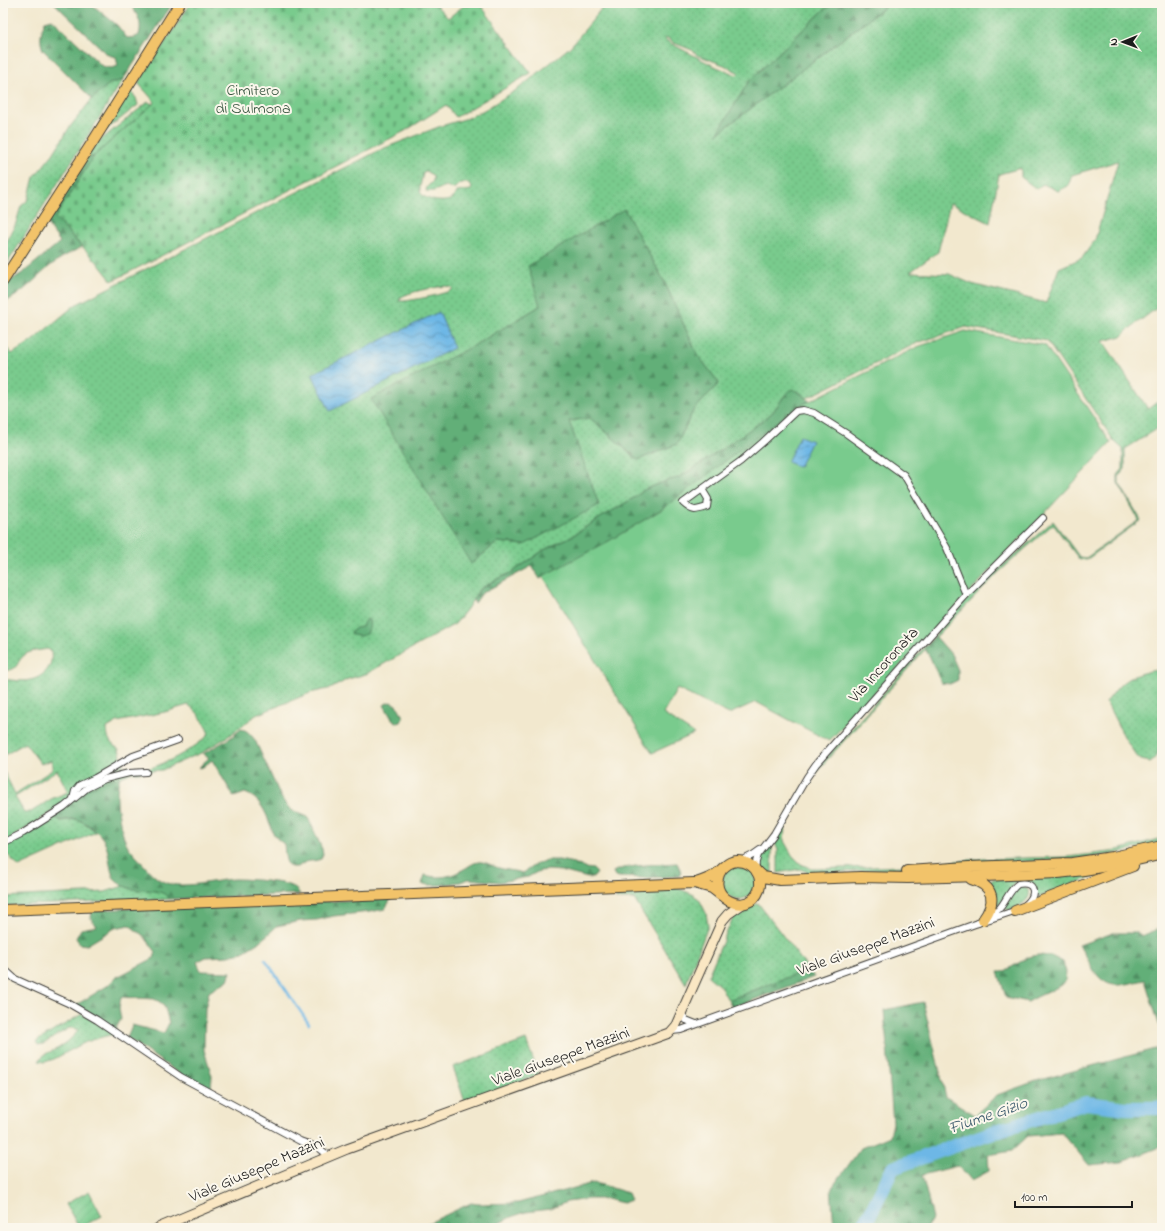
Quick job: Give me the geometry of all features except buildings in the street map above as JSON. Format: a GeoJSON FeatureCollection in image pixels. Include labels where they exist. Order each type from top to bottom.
{"type":"FeatureCollection","features":[{"type":"Feature","properties":{"kind":"main road"},"geometry":{"type":"LineString","coordinates":[[3,281],[180,3]]}},
{"type":"Feature","properties":{"kind":"main road"},"geometry":{"type":"LineString","coordinates":[[694,884],[712,877],[729,863],[741,861],[749,864],[763,877],[780,880],[860,877],[965,877],[1072,872],[1124,863],[1161,852]]}},
{"type":"Feature","properties":{"kind":"main road"},"geometry":{"type":"LineString","coordinates":[[860,877],[939,869],[1080,862],[1161,852]]}},
{"type":"Feature","properties":{"kind":"main road"},"geometry":{"type":"LineString","coordinates":[[1015,911],[1106,877],[1161,852]]}},
{"type":"Feature","properties":{"kind":"main road"},"geometry":{"type":"LineString","coordinates":[[672,1031],[722,921],[724,906],[717,882],[722,869]]}},
{"type":"Feature","properties":{"kind":"main road"},"geometry":{"type":"LineString","coordinates":[[756,871],[760,883],[758,892]]}},
{"type":"Feature","properties":{"kind":"main road"},"geometry":{"type":"LineString","coordinates":[[965,877],[983,883],[991,894],[990,908],[980,921]]}},
{"type":"Feature","properties":{"kind":"main road"},"geometry":{"type":"LineString","coordinates":[[722,921],[728,914],[752,899],[763,887],[780,880]]}},
{"type":"Feature","properties":{"kind":"main road"},"geometry":{"type":"LineString","coordinates":[[3,910],[694,884],[712,888],[727,901],[732,903],[744,903]]}},
{"type":"Feature","properties":{"kind":"main road","name":"Viale Giuseppe Mazzini"},"geometry":{"type":"LineString","coordinates":[[158,1228],[173,1225],[329,1156],[653,1040],[672,1031]]}},
{"type":"Feature","properties":{"kind":"street"},"geometry":{"type":"LineString","coordinates":[[702,489],[741,461],[764,442],[796,411],[803,410],[814,413],[904,476],[947,548],[966,595]]}},
{"type":"Feature","properties":{"kind":"street","name":"Via Incoronata"},"geometry":{"type":"LineString","coordinates":[[741,861],[753,856],[764,846],[778,829],[799,790],[816,764],[966,595],[1043,518]]}},
{"type":"Feature","properties":{"kind":"street"},"geometry":{"type":"LineString","coordinates":[[73,799],[75,791],[80,784],[95,778],[133,756],[178,740]]}},
{"type":"Feature","properties":{"kind":"street"},"geometry":{"type":"LineString","coordinates":[[3,843],[64,807],[87,788],[105,779],[129,773],[146,772]]}},
{"type":"Feature","properties":{"kind":"street","name":"Via Incoronata"},"geometry":{"type":"LineString","coordinates":[[756,871],[757,858],[764,846]]}},
{"type":"Feature","properties":{"kind":"street","name":"Viale Giuseppe Mazzini"},"geometry":{"type":"LineString","coordinates":[[672,1031],[681,1030],[698,1024],[980,921],[1015,911],[1024,906],[1032,898],[1033,890],[1028,885],[1016,885],[999,910],[980,921]]}},
{"type":"Feature","properties":{"kind":"street"},"geometry":{"type":"LineString","coordinates":[[3,968],[15,979],[68,1003],[91,1016],[181,1077],[300,1141],[318,1148],[329,1156]]}},
{"type":"Feature","properties":{"kind":"street"},"geometry":{"type":"LineString","coordinates":[[681,1014],[689,1022],[698,1024]]}},
{"type":"Feature","properties":{"kind":"green space"},"geometry":{"type":"Polygon","coordinates":[[[54,3],[90,3],[117,25],[127,38],[136,37],[139,35],[140,30],[138,18],[130,3],[167,3],[171,6],[123,80],[109,84],[92,99],[43,50],[41,36],[45,21],[52,19],[102,66],[112,68],[118,66],[116,57],[108,55],[54,3]]]}},
{"type":"Feature","properties":{"kind":"green space","name":"Cimitero di Sulmona"},"geometry":{"type":"Polygon","coordinates":[[[191,3],[434,3],[448,18],[467,3],[479,3],[531,73],[456,117],[446,105],[405,131],[112,281],[97,262],[55,218],[94,156],[155,102],[138,83],[191,3]]]}},
{"type":"Feature","properties":{"kind":"green space"},"geometry":{"type":"Polygon","coordinates":[[[605,3],[834,3],[825,9],[749,81],[718,133],[890,3],[1162,3],[1162,304],[1122,336],[1103,341],[1148,409],[1162,398],[1162,425],[1125,449],[1125,469],[1119,476],[1119,483],[1141,520],[1086,560],[1079,559],[1053,524],[999,572],[936,637],[819,769],[801,794],[785,826],[784,841],[792,855],[801,864],[812,869],[902,866],[980,859],[1067,857],[1110,852],[1162,838],[1162,842],[1109,855],[1076,859],[812,874],[800,869],[778,873],[778,850],[774,841],[800,794],[818,767],[975,590],[1053,521],[1079,557],[1086,558],[1139,520],[1118,483],[1118,475],[1123,469],[1123,449],[1114,441],[1047,341],[966,327],[917,343],[807,398],[798,391],[786,394],[772,413],[702,463],[678,478],[644,490],[637,496],[574,535],[544,550],[511,573],[493,581],[479,590],[455,624],[366,674],[348,679],[332,688],[310,693],[256,715],[230,735],[203,752],[162,770],[129,773],[73,799],[3,843],[3,770],[15,794],[52,770],[52,760],[41,764],[25,743],[3,756],[3,679],[32,680],[37,678],[47,670],[50,664],[51,652],[48,649],[30,652],[23,657],[15,668],[3,670],[3,344],[12,354],[32,341],[75,305],[382,149],[441,126],[468,118],[484,110],[518,89],[570,47],[605,3]],[[666,37],[665,39],[714,66],[737,75],[739,73],[724,65],[697,55],[692,50],[674,43],[666,37]],[[1118,161],[1072,175],[1068,186],[1058,191],[1043,184],[1036,189],[1021,177],[1021,168],[999,174],[990,223],[950,203],[938,252],[910,272],[949,274],[972,284],[1046,303],[1059,268],[1082,258],[1095,240],[1118,161]],[[426,171],[423,172],[420,191],[425,197],[439,201],[448,200],[453,198],[457,192],[471,190],[472,188],[470,184],[464,183],[455,188],[450,189],[447,186],[434,191],[426,191],[427,187],[433,181],[433,176],[426,171]],[[624,209],[540,306],[475,345],[472,563],[498,542],[524,545],[569,421],[590,418],[638,460],[677,444],[693,411],[719,383],[697,354],[664,281],[624,209]],[[445,286],[409,293],[400,298],[399,301],[444,293],[453,289],[445,286]],[[188,705],[165,712],[117,722],[107,728],[108,735],[111,743],[119,749],[125,771],[137,771],[158,766],[187,751],[209,734],[198,714],[188,705]],[[57,770],[15,797],[24,812],[31,812],[51,799],[68,792],[57,770]]]}},
{"type":"Feature","properties":{"kind":"green space"},"geometry":{"type":"Polygon","coordinates":[[[834,3],[890,3],[717,134],[749,81],[825,9],[834,3]]]}},
{"type":"Feature","properties":{"kind":"green space"},"geometry":{"type":"Polygon","coordinates":[[[123,80],[3,270],[3,247],[16,223],[21,206],[28,200],[34,177],[53,154],[69,128],[92,99],[109,84],[123,80]]]}},
{"type":"Feature","properties":{"kind":"green space"},"geometry":{"type":"Polygon","coordinates":[[[129,89],[136,98],[138,105],[101,134],[129,89]]]}},
{"type":"Feature","properties":{"kind":"green space"},"geometry":{"type":"Polygon","coordinates":[[[148,102],[153,104],[94,156],[86,158],[93,146],[148,102]]]}},
{"type":"Feature","properties":{"kind":"green space"},"geometry":{"type":"Polygon","coordinates":[[[94,156],[55,218],[82,247],[54,263],[22,291],[10,300],[3,303],[3,288],[5,284],[24,272],[60,242],[46,222],[86,158],[94,156]]]}},
{"type":"Feature","properties":{"kind":"green space"},"geometry":{"type":"Polygon","coordinates":[[[624,209],[664,281],[697,354],[719,383],[693,411],[677,444],[638,460],[590,418],[569,421],[599,505],[524,545],[498,542],[471,564],[371,399],[475,345],[540,306],[528,266],[624,209]]]}},
{"type":"Feature","properties":{"kind":"green space"},"geometry":{"type":"Polygon","coordinates":[[[965,331],[1045,345],[1111,443],[829,741],[756,702],[729,714],[677,689],[663,714],[694,734],[652,753],[543,576],[609,541],[661,510],[794,409],[917,347],[965,331]]]}},
{"type":"Feature","properties":{"kind":"green space"},"geometry":{"type":"Polygon","coordinates":[[[792,389],[803,395],[809,401],[794,409],[661,510],[540,579],[532,566],[482,593],[475,603],[473,600],[479,590],[493,581],[511,573],[544,550],[574,535],[637,496],[644,490],[678,478],[702,463],[772,413],[786,394],[792,389]]]}},
{"type":"Feature","properties":{"kind":"green space"},"geometry":{"type":"Polygon","coordinates":[[[366,619],[369,620],[370,626],[367,634],[360,636],[352,635],[351,632],[356,628],[362,627],[366,619]]]}},
{"type":"Feature","properties":{"kind":"green space"},"geometry":{"type":"Polygon","coordinates":[[[936,637],[951,654],[958,670],[958,680],[950,684],[941,683],[925,649],[936,637]]]}},
{"type":"Feature","properties":{"kind":"green space"},"geometry":{"type":"Polygon","coordinates":[[[1162,669],[1162,745],[1155,758],[1150,762],[1141,760],[1137,757],[1122,733],[1106,702],[1118,687],[1133,676],[1162,669]]]}},
{"type":"Feature","properties":{"kind":"green space"},"geometry":{"type":"Polygon","coordinates":[[[390,702],[395,704],[400,710],[403,718],[401,722],[398,723],[392,719],[384,705],[390,702]]]}},
{"type":"Feature","properties":{"kind":"green space"},"geometry":{"type":"Polygon","coordinates":[[[241,729],[251,735],[255,740],[281,797],[287,806],[292,810],[308,817],[322,849],[323,855],[321,859],[307,862],[298,867],[291,867],[286,860],[284,844],[274,835],[266,814],[258,801],[245,793],[234,797],[212,760],[203,767],[199,768],[209,758],[203,754],[230,738],[241,729]]]}},
{"type":"Feature","properties":{"kind":"green space"},"geometry":{"type":"Polygon","coordinates":[[[120,777],[117,790],[117,804],[124,837],[133,853],[150,872],[164,882],[189,885],[234,879],[249,879],[288,885],[295,888],[300,894],[170,899],[161,892],[134,889],[118,883],[113,877],[108,852],[104,840],[100,835],[79,820],[59,820],[53,816],[87,789],[105,781],[120,777]]]}},
{"type":"Feature","properties":{"kind":"green space"},"geometry":{"type":"Polygon","coordinates":[[[53,816],[61,821],[77,819],[96,832],[19,867],[8,855],[3,857],[3,846],[53,816]]]}},
{"type":"Feature","properties":{"kind":"green space"},"geometry":{"type":"Polygon","coordinates":[[[771,845],[772,874],[766,871],[761,865],[764,853],[771,845]]]}},
{"type":"Feature","properties":{"kind":"green space"},"geometry":{"type":"Polygon","coordinates":[[[547,860],[559,860],[574,863],[585,868],[593,869],[597,873],[594,877],[588,878],[561,871],[549,870],[539,871],[528,877],[500,882],[469,879],[441,885],[422,884],[425,875],[440,877],[450,875],[478,862],[523,873],[536,864],[547,860]]]}},
{"type":"Feature","properties":{"kind":"green space"},"geometry":{"type":"Polygon","coordinates":[[[677,863],[681,871],[679,876],[645,878],[619,877],[615,876],[613,872],[634,866],[677,863]]]}},
{"type":"Feature","properties":{"kind":"green space"},"geometry":{"type":"Polygon","coordinates":[[[739,865],[751,870],[756,882],[751,894],[739,899],[727,894],[722,882],[727,870],[739,865]]]}},
{"type":"Feature","properties":{"kind":"green space"},"geometry":{"type":"Polygon","coordinates":[[[1103,870],[1102,873],[1040,897],[1036,894],[1035,887],[1030,883],[1023,881],[1016,882],[996,909],[989,886],[990,881],[994,879],[1103,870]]]}},
{"type":"Feature","properties":{"kind":"green space"},"geometry":{"type":"Polygon","coordinates":[[[124,886],[134,889],[162,892],[170,899],[3,906],[3,897],[105,892],[124,886]]]}},
{"type":"Feature","properties":{"kind":"green space"},"geometry":{"type":"Polygon","coordinates":[[[1020,887],[1028,890],[1029,897],[1027,900],[1010,910],[1004,908],[1015,891],[1020,887]]]}},
{"type":"Feature","properties":{"kind":"green space"},"geometry":{"type":"Polygon","coordinates":[[[677,888],[692,894],[699,899],[706,913],[708,926],[686,984],[634,899],[616,899],[617,892],[677,888]]]}},
{"type":"Feature","properties":{"kind":"green space"},"geometry":{"type":"Polygon","coordinates":[[[391,899],[385,909],[334,916],[317,920],[301,921],[277,926],[261,941],[243,952],[229,956],[206,957],[197,962],[201,971],[231,972],[228,980],[209,992],[205,1009],[204,1050],[212,1076],[211,1090],[186,1078],[127,1038],[132,1025],[164,1033],[169,1023],[165,1008],[160,1002],[154,999],[121,997],[119,1008],[121,1019],[115,1030],[76,1005],[107,986],[115,978],[154,958],[156,952],[144,936],[129,925],[115,928],[87,945],[80,944],[76,938],[81,929],[97,926],[91,919],[92,910],[391,899]]]}},
{"type":"Feature","properties":{"kind":"green space"},"geometry":{"type":"Polygon","coordinates":[[[758,903],[809,970],[728,1000],[721,987],[708,976],[732,920],[736,915],[758,903]]]}},
{"type":"Feature","properties":{"kind":"green space"},"geometry":{"type":"Polygon","coordinates":[[[1162,927],[1162,1034],[1145,980],[1121,985],[1109,984],[1097,975],[1079,945],[1113,933],[1138,933],[1142,936],[1162,927]]]}},
{"type":"Feature","properties":{"kind":"green space"},"geometry":{"type":"Polygon","coordinates":[[[1038,955],[1051,956],[1063,962],[1066,972],[1065,982],[1028,1002],[1006,997],[998,972],[1003,972],[1029,957],[1038,955]]]}},
{"type":"Feature","properties":{"kind":"green space"},"geometry":{"type":"Polygon","coordinates":[[[809,970],[814,977],[732,1008],[728,1000],[788,977],[809,970]]]}},
{"type":"Feature","properties":{"kind":"green space"},"geometry":{"type":"Polygon","coordinates":[[[923,1002],[946,1097],[975,1115],[997,1095],[1036,1081],[1162,1047],[1162,1144],[1158,1148],[1122,1162],[1089,1165],[1062,1133],[1028,1136],[1012,1151],[988,1155],[989,1171],[972,1180],[957,1166],[922,1175],[933,1218],[926,1228],[833,1228],[831,1189],[861,1148],[890,1136],[893,1123],[884,1010],[923,1002]]]}},
{"type":"Feature","properties":{"kind":"green space"},"geometry":{"type":"Polygon","coordinates":[[[82,1014],[115,1034],[86,1042],[54,1059],[45,1062],[39,1061],[46,1054],[57,1049],[68,1041],[78,1030],[69,1028],[43,1044],[38,1045],[36,1042],[82,1014]]]}},
{"type":"Feature","properties":{"kind":"green space"},"geometry":{"type":"Polygon","coordinates":[[[526,1040],[539,1075],[465,1102],[453,1067],[526,1040]]]}},
{"type":"Feature","properties":{"kind":"green space"},"geometry":{"type":"Polygon","coordinates":[[[593,1183],[628,1193],[631,1200],[623,1203],[606,1199],[589,1199],[567,1202],[550,1209],[526,1212],[511,1217],[490,1228],[418,1228],[471,1203],[518,1203],[593,1183]]]}},
{"type":"Feature","properties":{"kind":"green space"},"geometry":{"type":"Polygon","coordinates":[[[89,1191],[102,1216],[79,1228],[66,1204],[89,1191]]]}},
{"type":"Feature","properties":{"kind":"water"},"geometry":{"type":"Polygon","coordinates":[[[439,312],[454,348],[330,411],[312,374],[439,312]]]}},
{"type":"Feature","properties":{"kind":"water"},"geometry":{"type":"Polygon","coordinates":[[[800,436],[812,441],[799,467],[787,462],[800,436]]]}},
{"type":"Feature","properties":{"kind":"waterway"},"geometry":{"type":"LineString","coordinates":[[265,959],[309,1024]]}},
{"type":"Feature","properties":{"kind":"waterway","name":"Fiume Gizio"},"geometry":{"type":"LineString","coordinates":[[863,1228],[893,1168],[996,1131],[1086,1103],[1126,1108],[1162,1108]]}}]}
